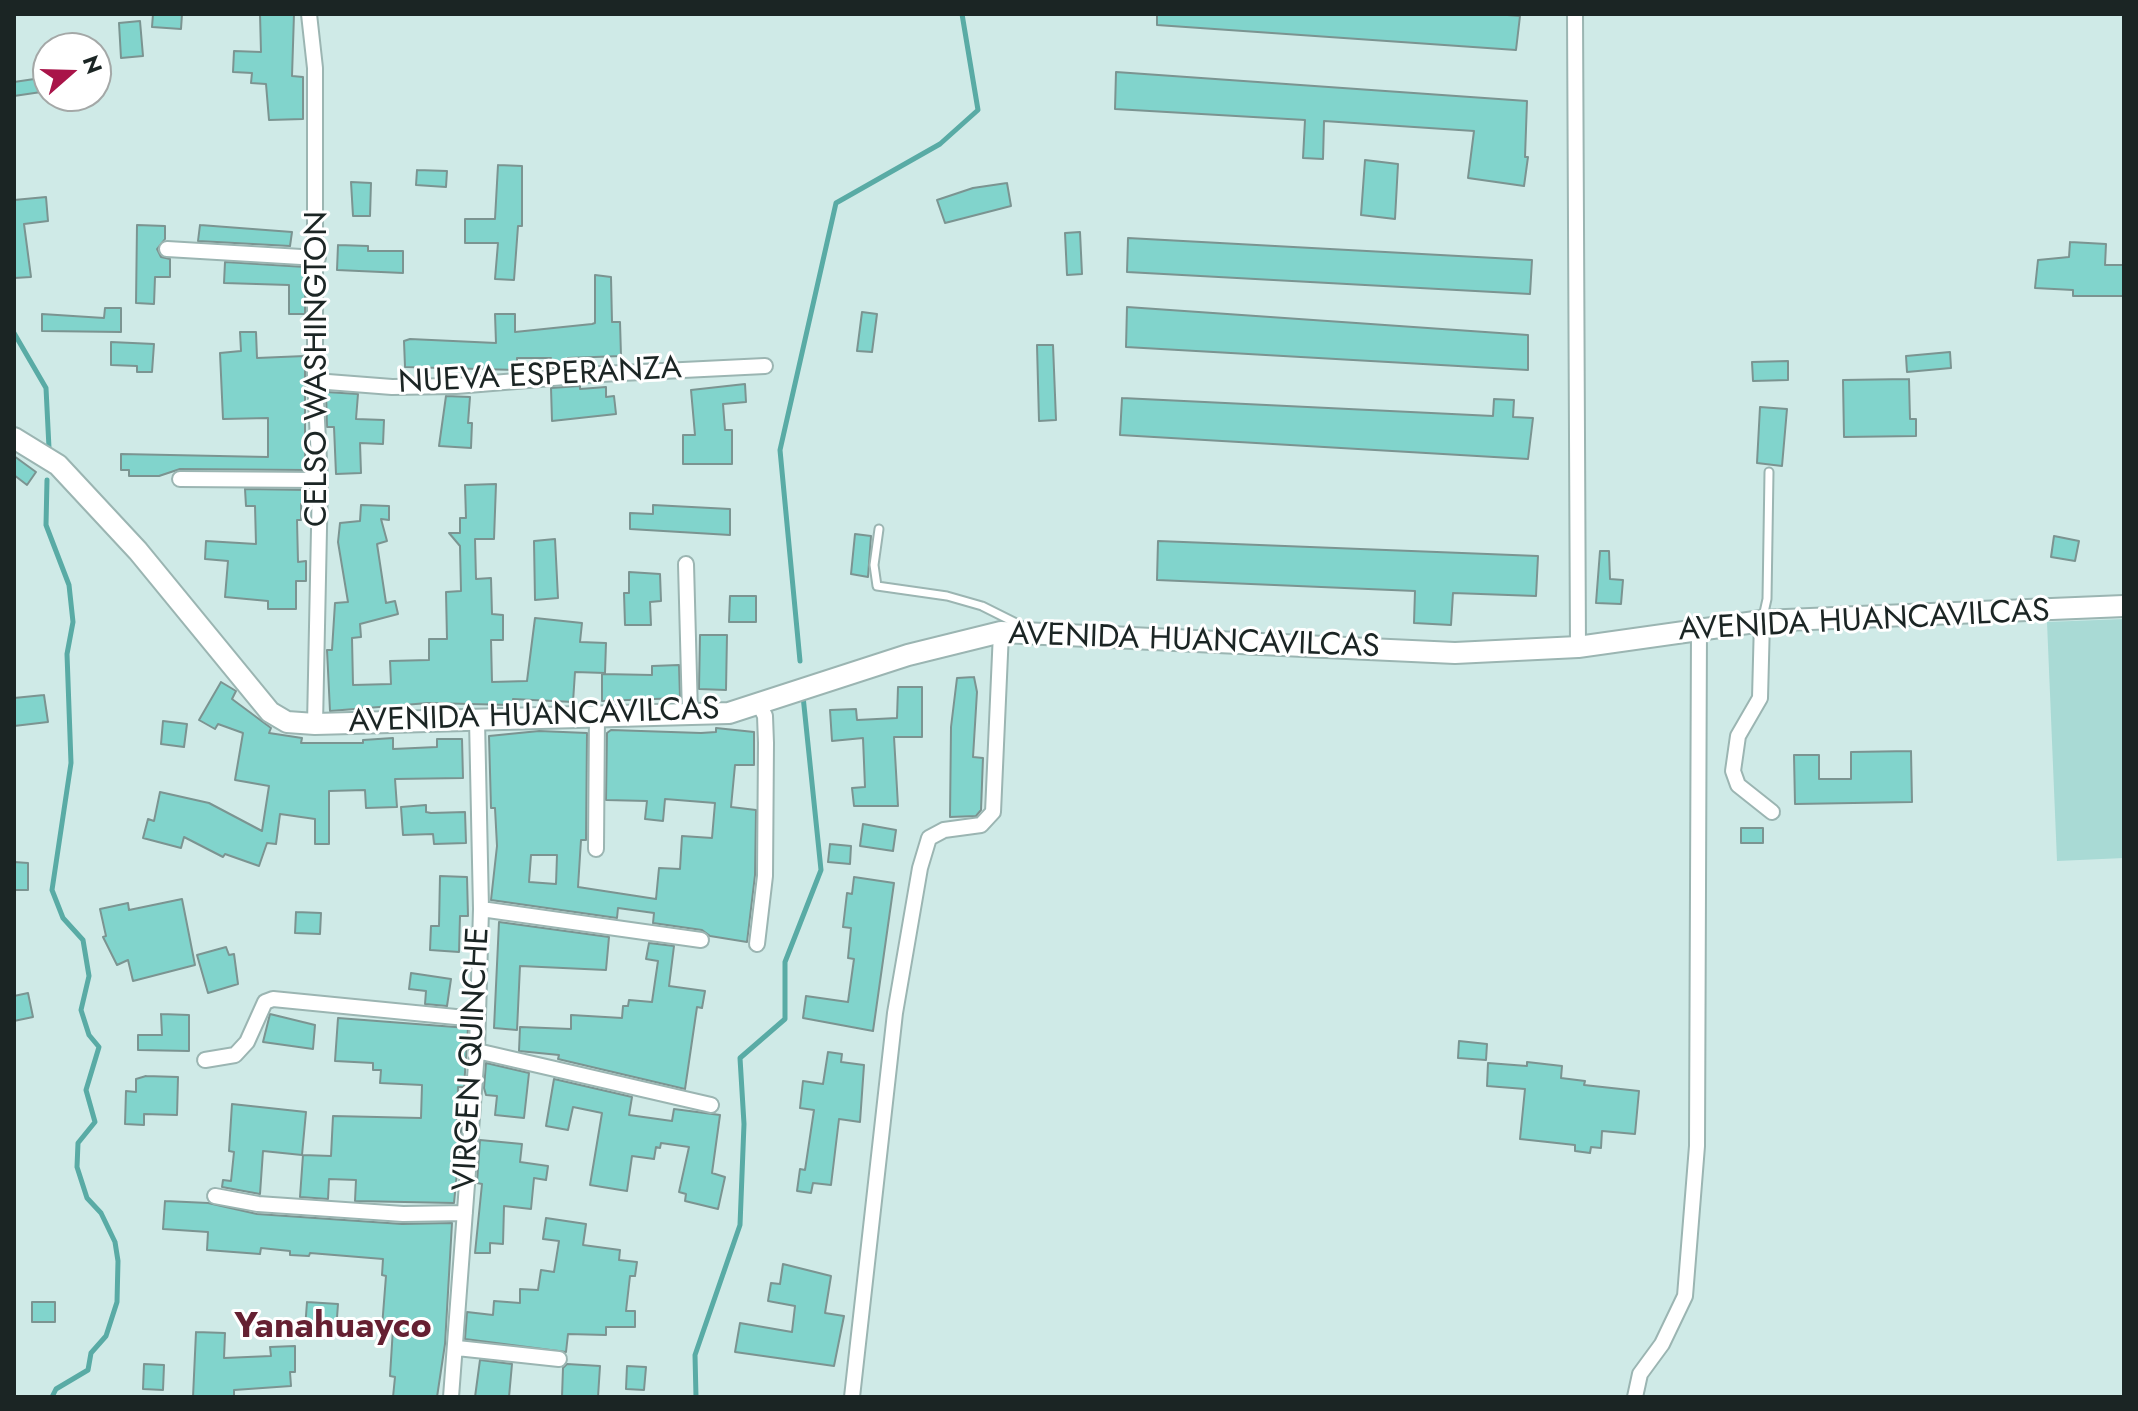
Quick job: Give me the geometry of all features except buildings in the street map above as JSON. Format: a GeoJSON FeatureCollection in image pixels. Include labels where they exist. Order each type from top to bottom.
{"type":"FeatureCollection","features":[{"type":"Feature","properties":{"kind":"street","name":"CELSO WASHINGTON"},"geometry":{"type":"LineString","coordinates":[[309,14],[315,68],[318,258],[315,381],[320,480],[315,724]]}},
{"type":"Feature","properties":{"kind":"street"},"geometry":{"type":"LineString","coordinates":[[1575,14],[1578,647]]}},
{"type":"Feature","properties":{"kind":"street"},"geometry":{"type":"LineString","coordinates":[[167,249],[318,258]]}},
{"type":"Feature","properties":{"kind":"street","name":"NUEVA ESPERANZA"},"geometry":{"type":"LineString","coordinates":[[315,381],[392,387],[488,385],[601,374],[765,366]]}},
{"type":"Feature","properties":{"kind":"street","name":"AVENIDA HUANCAVILCAS"},"geometry":{"type":"LineString","coordinates":[[14,438],[58,465],[138,551],[270,712],[287,722],[315,724],[597,714],[729,713],[908,655],[1001,632],[1455,653],[1578,647],[1762,621],[2124,606]]}},
{"type":"Feature","properties":{"kind":"street"},"geometry":{"type":"LineString","coordinates":[[180,479],[320,480]]}},
{"type":"Feature","properties":{"kind":"street"},"geometry":{"type":"LineString","coordinates":[[686,564],[690,714]]}},
{"type":"Feature","properties":{"kind":"street"},"geometry":{"type":"LineString","coordinates":[[1762,621],[1760,698],[1738,736],[1733,771],[1738,785],[1772,812]]}},
{"type":"Feature","properties":{"kind":"street"},"geometry":{"type":"LineString","coordinates":[[1635,1397],[1640,1374],[1662,1344],[1685,1296],[1697,1146],[1699,628]]}},
{"type":"Feature","properties":{"kind":"street"},"geometry":{"type":"LineString","coordinates":[[852,1397],[895,1013],[920,868],[929,838],[944,830],[981,825],[993,812],[1001,632]]}},
{"type":"Feature","properties":{"kind":"street"},"geometry":{"type":"LineString","coordinates":[[757,944],[765,876],[766,743],[765,716],[759,704]]}},
{"type":"Feature","properties":{"kind":"street"},"geometry":{"type":"LineString","coordinates":[[596,849],[597,714]]}},
{"type":"Feature","properties":{"kind":"street","name":"VIRGEN QUINCHE"},"geometry":{"type":"LineString","coordinates":[[451,1397],[477,1051],[481,909],[477,720]]}},
{"type":"Feature","properties":{"kind":"street"},"geometry":{"type":"LineString","coordinates":[[481,909],[701,940]]}},
{"type":"Feature","properties":{"kind":"street"},"geometry":{"type":"LineString","coordinates":[[205,1060],[235,1055],[247,1042],[265,1002],[273,999],[476,1019]]}},
{"type":"Feature","properties":{"kind":"street"},"geometry":{"type":"LineString","coordinates":[[477,1051],[711,1105]]}},
{"type":"Feature","properties":{"kind":"street"},"geometry":{"type":"LineString","coordinates":[[215,1196],[258,1204],[403,1214],[465,1213]]}},
{"type":"Feature","properties":{"kind":"street"},"geometry":{"type":"LineString","coordinates":[[457,1348],[559,1359]]}},
{"type":"Feature","properties":{"kind":"lane"},"geometry":{"type":"LineString","coordinates":[[1762,621],[1767,599],[1769,472]]}},
{"type":"Feature","properties":{"kind":"lane"},"geometry":{"type":"LineString","coordinates":[[879,529],[874,565],[877,586],[947,596],[982,606],[1036,634]]}},
{"type":"Feature","properties":{"kind":"shaded area"},"geometry":{"type":"Polygon","coordinates":[[[2124,619],[2124,858],[2057,861],[2047,622],[2124,619]]]}},
{"type":"Feature","properties":{"kind":"waterway"},"geometry":{"type":"LineString","coordinates":[[800,661],[780,450],[836,203],[940,144],[978,110],[962,14]]}},
{"type":"Feature","properties":{"kind":"waterway"},"geometry":{"type":"LineString","coordinates":[[14,333],[46,388],[49,448]]}},
{"type":"Feature","properties":{"kind":"waterway"},"geometry":{"type":"LineString","coordinates":[[47,480],[46,525],[69,585],[73,622],[67,654],[71,763],[52,890],[63,918],[83,940],[89,976],[81,1010],[89,1035],[99,1047],[86,1090],[95,1122],[78,1143],[77,1167],[87,1198],[101,1213],[115,1242],[118,1261],[117,1302],[106,1336],[91,1353],[88,1370],[56,1389],[52,1397]]}},
{"type":"Feature","properties":{"kind":"waterway"},"geometry":{"type":"LineString","coordinates":[[696,1397],[695,1355],[740,1225],[744,1124],[740,1058],[785,1019],[785,962],[821,870],[803,696]]}},
{"type":"Feature","properties":{"kind":"district","name":"Yanahuayco"},"geometry":{"type":"Point","coordinates":[333,1328]}}]}
